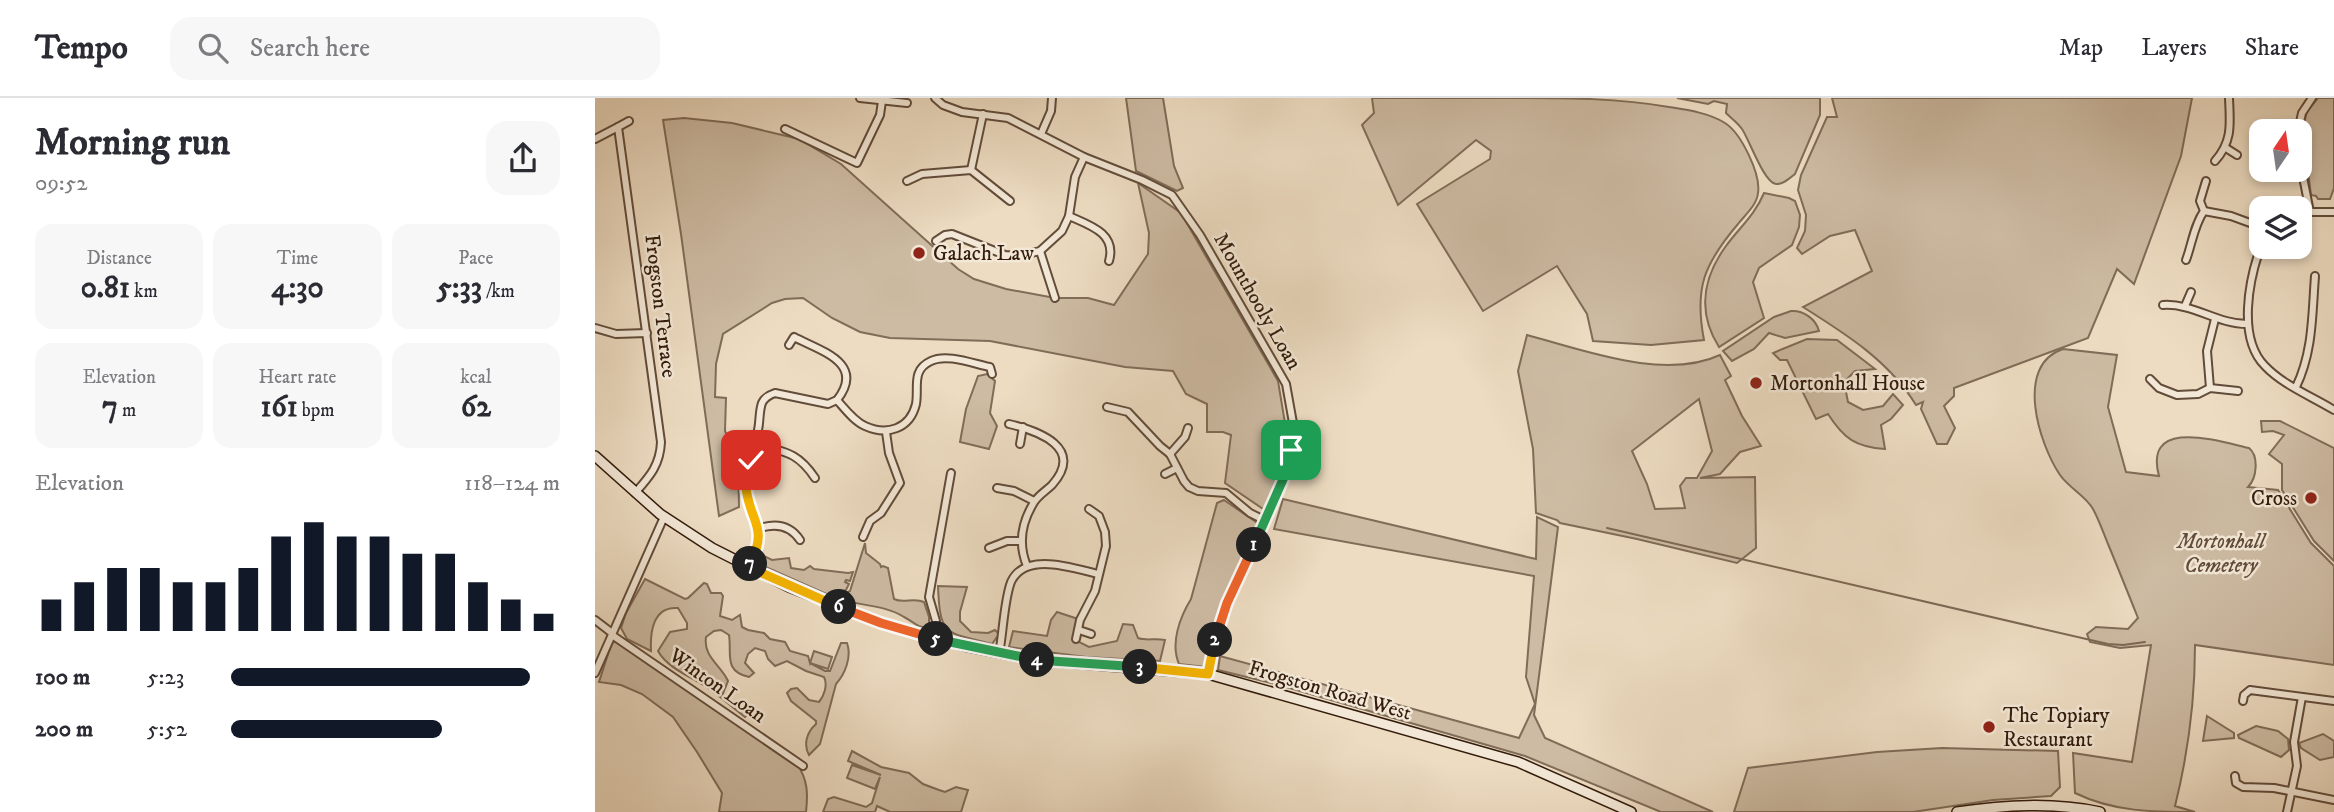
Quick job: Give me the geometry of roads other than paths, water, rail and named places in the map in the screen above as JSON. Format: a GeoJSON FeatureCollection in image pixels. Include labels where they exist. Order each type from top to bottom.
{"type":"FeatureCollection","features":[{"type":"Feature","properties":{"kind":"main road","name":"Frogston Road West"},"geometry":{"type":"LineString","coordinates":[[595,456],[634,493],[689,535],[748,567],[881,623],[933,639],[1035,660],[1208,674],[1518,762],[1631,812]]}},
{"type":"Feature","properties":{"kind":"main road"},"geometry":{"type":"LineString","coordinates":[[1958,812],[2038,806],[2101,812]]}},
{"type":"Feature","properties":{"kind":"street"},"geometry":{"type":"LineString","coordinates":[[860,98],[907,103]]}},
{"type":"Feature","properties":{"kind":"street","name":"Mounthooly Loan"},"geometry":{"type":"LineString","coordinates":[[935,98],[943,105],[953,108],[1008,118],[1084,157],[1172,195],[1200,235],[1286,384],[1293,424],[1285,475],[1227,603],[1208,674]]}},
{"type":"Feature","properties":{"kind":"street"},"geometry":{"type":"LineString","coordinates":[[1041,134],[1051,111],[1052,98]]}},
{"type":"Feature","properties":{"kind":"street"},"geometry":{"type":"LineString","coordinates":[[2215,161],[2226,148],[2231,122],[2229,98]]}},
{"type":"Feature","properties":{"kind":"street"},"geometry":{"type":"LineString","coordinates":[[2301,119],[2308,99]]}},
{"type":"Feature","properties":{"kind":"street"},"geometry":{"type":"LineString","coordinates":[[785,129],[857,163],[880,115],[882,101]]}},
{"type":"Feature","properties":{"kind":"street"},"geometry":{"type":"LineString","coordinates":[[971,170],[983,114]]}},
{"type":"Feature","properties":{"kind":"street"},"geometry":{"type":"LineString","coordinates":[[595,139],[629,121]]}},
{"type":"Feature","properties":{"kind":"street","name":"Frogston Terrace"},"geometry":{"type":"LineString","coordinates":[[618,127],[661,442],[656,468],[634,493]]}},
{"type":"Feature","properties":{"kind":"street"},"geometry":{"type":"LineString","coordinates":[[2226,148],[2237,155]]}},
{"type":"Feature","properties":{"kind":"street"},"geometry":{"type":"LineString","coordinates":[[936,241],[952,234],[1005,255],[1019,256],[1040,251],[1062,231],[1069,216],[1075,177],[1084,157]]}},
{"type":"Feature","properties":{"kind":"street"},"geometry":{"type":"LineString","coordinates":[[907,181],[922,174],[971,170],[1010,201]]}},
{"type":"Feature","properties":{"kind":"street"},"geometry":{"type":"LineString","coordinates":[[2204,211],[2200,201],[2206,181]]}},
{"type":"Feature","properties":{"kind":"street"},"geometry":{"type":"LineString","coordinates":[[2204,211],[2249,223]]}},
{"type":"Feature","properties":{"kind":"street"},"geometry":{"type":"LineString","coordinates":[[2186,260],[2198,220],[2204,211]]}},
{"type":"Feature","properties":{"kind":"street"},"geometry":{"type":"LineString","coordinates":[[2312,212],[2334,212]]}},
{"type":"Feature","properties":{"kind":"street"},"geometry":{"type":"LineString","coordinates":[[1069,216],[1103,232],[1109,242],[1109,261]]}},
{"type":"Feature","properties":{"kind":"street"},"geometry":{"type":"LineString","coordinates":[[1040,251],[1055,298]]}},
{"type":"Feature","properties":{"kind":"street"},"geometry":{"type":"LineString","coordinates":[[2258,259],[2247,324],[2252,345],[2260,360],[2270,370],[2334,410]]}},
{"type":"Feature","properties":{"kind":"street"},"geometry":{"type":"LineString","coordinates":[[2296,387],[2310,348],[2315,276]]}},
{"type":"Feature","properties":{"kind":"street"},"geometry":{"type":"LineString","coordinates":[[2185,306],[2192,292]]}},
{"type":"Feature","properties":{"kind":"street"},"geometry":{"type":"LineString","coordinates":[[2163,305],[2185,306],[2215,319],[2247,324]]}},
{"type":"Feature","properties":{"kind":"street"},"geometry":{"type":"LineString","coordinates":[[2210,388],[2207,351],[2215,319]]}},
{"type":"Feature","properties":{"kind":"street"},"geometry":{"type":"LineString","coordinates":[[595,328],[616,334],[647,333]]}},
{"type":"Feature","properties":{"kind":"street"},"geometry":{"type":"LineString","coordinates":[[748,567],[757,550],[759,528],[749,503],[746,484],[761,405],[767,396],[775,393],[828,404],[837,400],[846,382],[847,371],[842,363],[794,337],[789,345]]}},
{"type":"Feature","properties":{"kind":"street"},"geometry":{"type":"LineString","coordinates":[[837,400],[864,426],[886,432],[895,431],[902,427],[910,416],[915,406],[917,375],[932,360],[952,359],[991,367],[992,374]]}},
{"type":"Feature","properties":{"kind":"street"},"geometry":{"type":"LineString","coordinates":[[2150,379],[2159,388],[2177,395],[2198,394],[2210,388],[2238,391]]}},
{"type":"Feature","properties":{"kind":"street"},"geometry":{"type":"LineString","coordinates":[[1128,412],[1134,404]]}},
{"type":"Feature","properties":{"kind":"street"},"geometry":{"type":"LineString","coordinates":[[1107,407],[1128,412],[1170,454],[1189,487],[1198,491],[1226,493],[1250,513],[1266,522]]}},
{"type":"Feature","properties":{"kind":"street"},"geometry":{"type":"LineString","coordinates":[[1009,424],[1024,427],[1054,441],[1063,461],[1059,474],[1034,501],[1026,519],[1020,541],[1027,566]]}},
{"type":"Feature","properties":{"kind":"street"},"geometry":{"type":"LineString","coordinates":[[1020,444],[1024,427]]}},
{"type":"Feature","properties":{"kind":"street"},"geometry":{"type":"LineString","coordinates":[[1170,454],[1185,437],[1188,428]]}},
{"type":"Feature","properties":{"kind":"street"},"geometry":{"type":"LineString","coordinates":[[863,537],[870,522],[881,513],[900,483],[889,453],[886,432]]}},
{"type":"Feature","properties":{"kind":"street"},"geometry":{"type":"LineString","coordinates":[[755,444],[791,454],[804,461],[815,478]]}},
{"type":"Feature","properties":{"kind":"street"},"geometry":{"type":"LineString","coordinates":[[1165,474],[1177,468]]}},
{"type":"Feature","properties":{"kind":"street"},"geometry":{"type":"LineString","coordinates":[[933,639],[936,621],[929,597],[951,473]]}},
{"type":"Feature","properties":{"kind":"street"},"geometry":{"type":"LineString","coordinates":[[1002,491],[1014,491],[1034,501]]}},
{"type":"Feature","properties":{"kind":"street"},"geometry":{"type":"LineString","coordinates":[[1076,639],[1080,620],[1095,591],[1106,540],[1098,516],[1089,509]]}},
{"type":"Feature","properties":{"kind":"street"},"geometry":{"type":"LineString","coordinates":[[1098,516],[1105,509]]}},
{"type":"Feature","properties":{"kind":"street"},"geometry":{"type":"LineString","coordinates":[[595,673],[664,517]]}},
{"type":"Feature","properties":{"kind":"street"},"geometry":{"type":"LineString","coordinates":[[759,528],[782,526],[791,530],[800,540]]}},
{"type":"Feature","properties":{"kind":"street"},"geometry":{"type":"LineString","coordinates":[[998,535],[1000,543]]}},
{"type":"Feature","properties":{"kind":"street"},"geometry":{"type":"LineString","coordinates":[[989,548],[995,548],[1000,543],[1020,541]]}},
{"type":"Feature","properties":{"kind":"street"},"geometry":{"type":"LineString","coordinates":[[999,654],[1011,582],[1027,566],[1064,567],[1097,574]]}},
{"type":"Feature","properties":{"kind":"street","name":"Winton Loan"},"geometry":{"type":"LineString","coordinates":[[595,620],[803,765]]}},
{"type":"Feature","properties":{"kind":"street"},"geometry":{"type":"LineString","coordinates":[[1079,630],[1091,634]]}},
{"type":"Feature","properties":{"kind":"street"},"geometry":{"type":"LineString","coordinates":[[2243,701],[2244,695],[2250,690],[2334,701]]}},
{"type":"Feature","properties":{"kind":"street"},"geometry":{"type":"LineString","coordinates":[[2287,812],[2297,766],[2294,742],[2302,697]]}},
{"type":"Feature","properties":{"kind":"street"},"geometry":{"type":"LineString","coordinates":[[2235,776],[2236,783],[2243,787],[2268,787],[2334,800]]}},
{"type":"Feature","properties":{"kind":"waterway"},"geometry":{"type":"LineString","coordinates":[[1607,528],[2108,644],[2145,642]]}},
{"type":"Feature","properties":{"kind":"place","name":"Galach Law"},"geometry":{"type":"Point","coordinates":[919,253]}},
{"type":"Feature","properties":{"kind":"place","name":"Mortonhall House"},"geometry":{"type":"Point","coordinates":[1756,383]}},
{"type":"Feature","properties":{"kind":"place","name":"Cross"},"geometry":{"type":"Point","coordinates":[2311,498]}},
{"type":"Feature","properties":{"kind":"place","name":"The Topiary Restaurant"},"geometry":{"type":"Point","coordinates":[1989,727]}},
{"type":"Feature","properties":{"kind":"park label","name":"Mortonhall Cemetery"},"geometry":{"type":"Point","coordinates":[2221,553]}}]}
